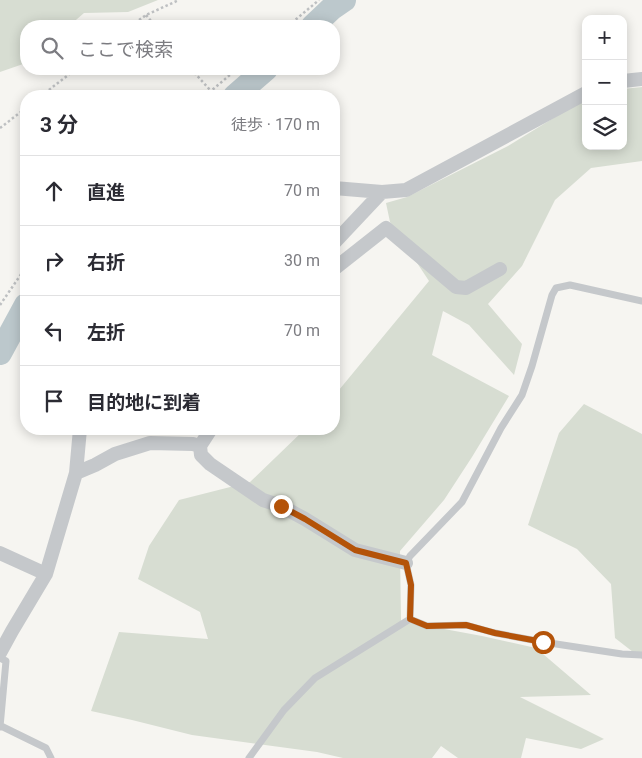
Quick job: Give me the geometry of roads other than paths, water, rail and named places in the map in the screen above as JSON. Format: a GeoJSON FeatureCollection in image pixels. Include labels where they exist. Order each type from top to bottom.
{"type":"FeatureCollection","features":[{"type":"Feature","properties":{"kind":"street"},"geometry":{"type":"LineString","coordinates":[[627,80],[642,78]]}},
{"type":"Feature","properties":{"kind":"street"},"geometry":{"type":"LineString","coordinates":[[340,189],[382,192],[406,190],[582,95]]}},
{"type":"Feature","properties":{"kind":"street"},"geometry":{"type":"LineString","coordinates":[[340,237],[382,192]]}},
{"type":"Feature","properties":{"kind":"street"},"geometry":{"type":"LineString","coordinates":[[340,264],[386,228],[456,288],[466,288],[500,269]]}},
{"type":"Feature","properties":{"kind":"street"},"geometry":{"type":"LineString","coordinates":[[0,653],[46,574],[76,473],[79,435]]}},
{"type":"Feature","properties":{"kind":"street"},"geometry":{"type":"LineString","coordinates":[[207,435],[200,446],[201,455],[210,464],[263,500],[281,506],[305,519],[355,550],[406,563]]}},
{"type":"Feature","properties":{"kind":"street"},"geometry":{"type":"LineString","coordinates":[[76,473],[115,454],[150,443],[193,444],[200,446]]}},
{"type":"Feature","properties":{"kind":"street"},"geometry":{"type":"LineString","coordinates":[[0,553],[46,574]]}},
{"type":"Feature","properties":{"kind":"lane"},"geometry":{"type":"LineString","coordinates":[[410,619],[411,585],[406,563],[410,556],[462,502],[501,428],[522,394],[532,366],[552,294],[556,288],[570,285],[642,301]]}},
{"type":"Feature","properties":{"kind":"lane"},"geometry":{"type":"LineString","coordinates":[[410,619],[427,626],[466,625],[495,633],[543,642],[622,654],[642,655]]}},
{"type":"Feature","properties":{"kind":"lane"},"geometry":{"type":"LineString","coordinates":[[249,758],[284,710],[315,678],[410,619]]}},
{"type":"Feature","properties":{"kind":"lane"},"geometry":{"type":"LineString","coordinates":[[0,658],[6,661],[0,727],[46,748],[51,758]]}},
{"type":"Feature","properties":{"kind":"waterway"},"geometry":{"type":"LineString","coordinates":[[319,20],[344,0]]}},
{"type":"Feature","properties":{"kind":"waterway"},"geometry":{"type":"LineString","coordinates":[[242,90],[259,75]]}},
{"type":"Feature","properties":{"kind":"waterway"},"geometry":{"type":"LineString","coordinates":[[0,353],[20,316]]}}]}
